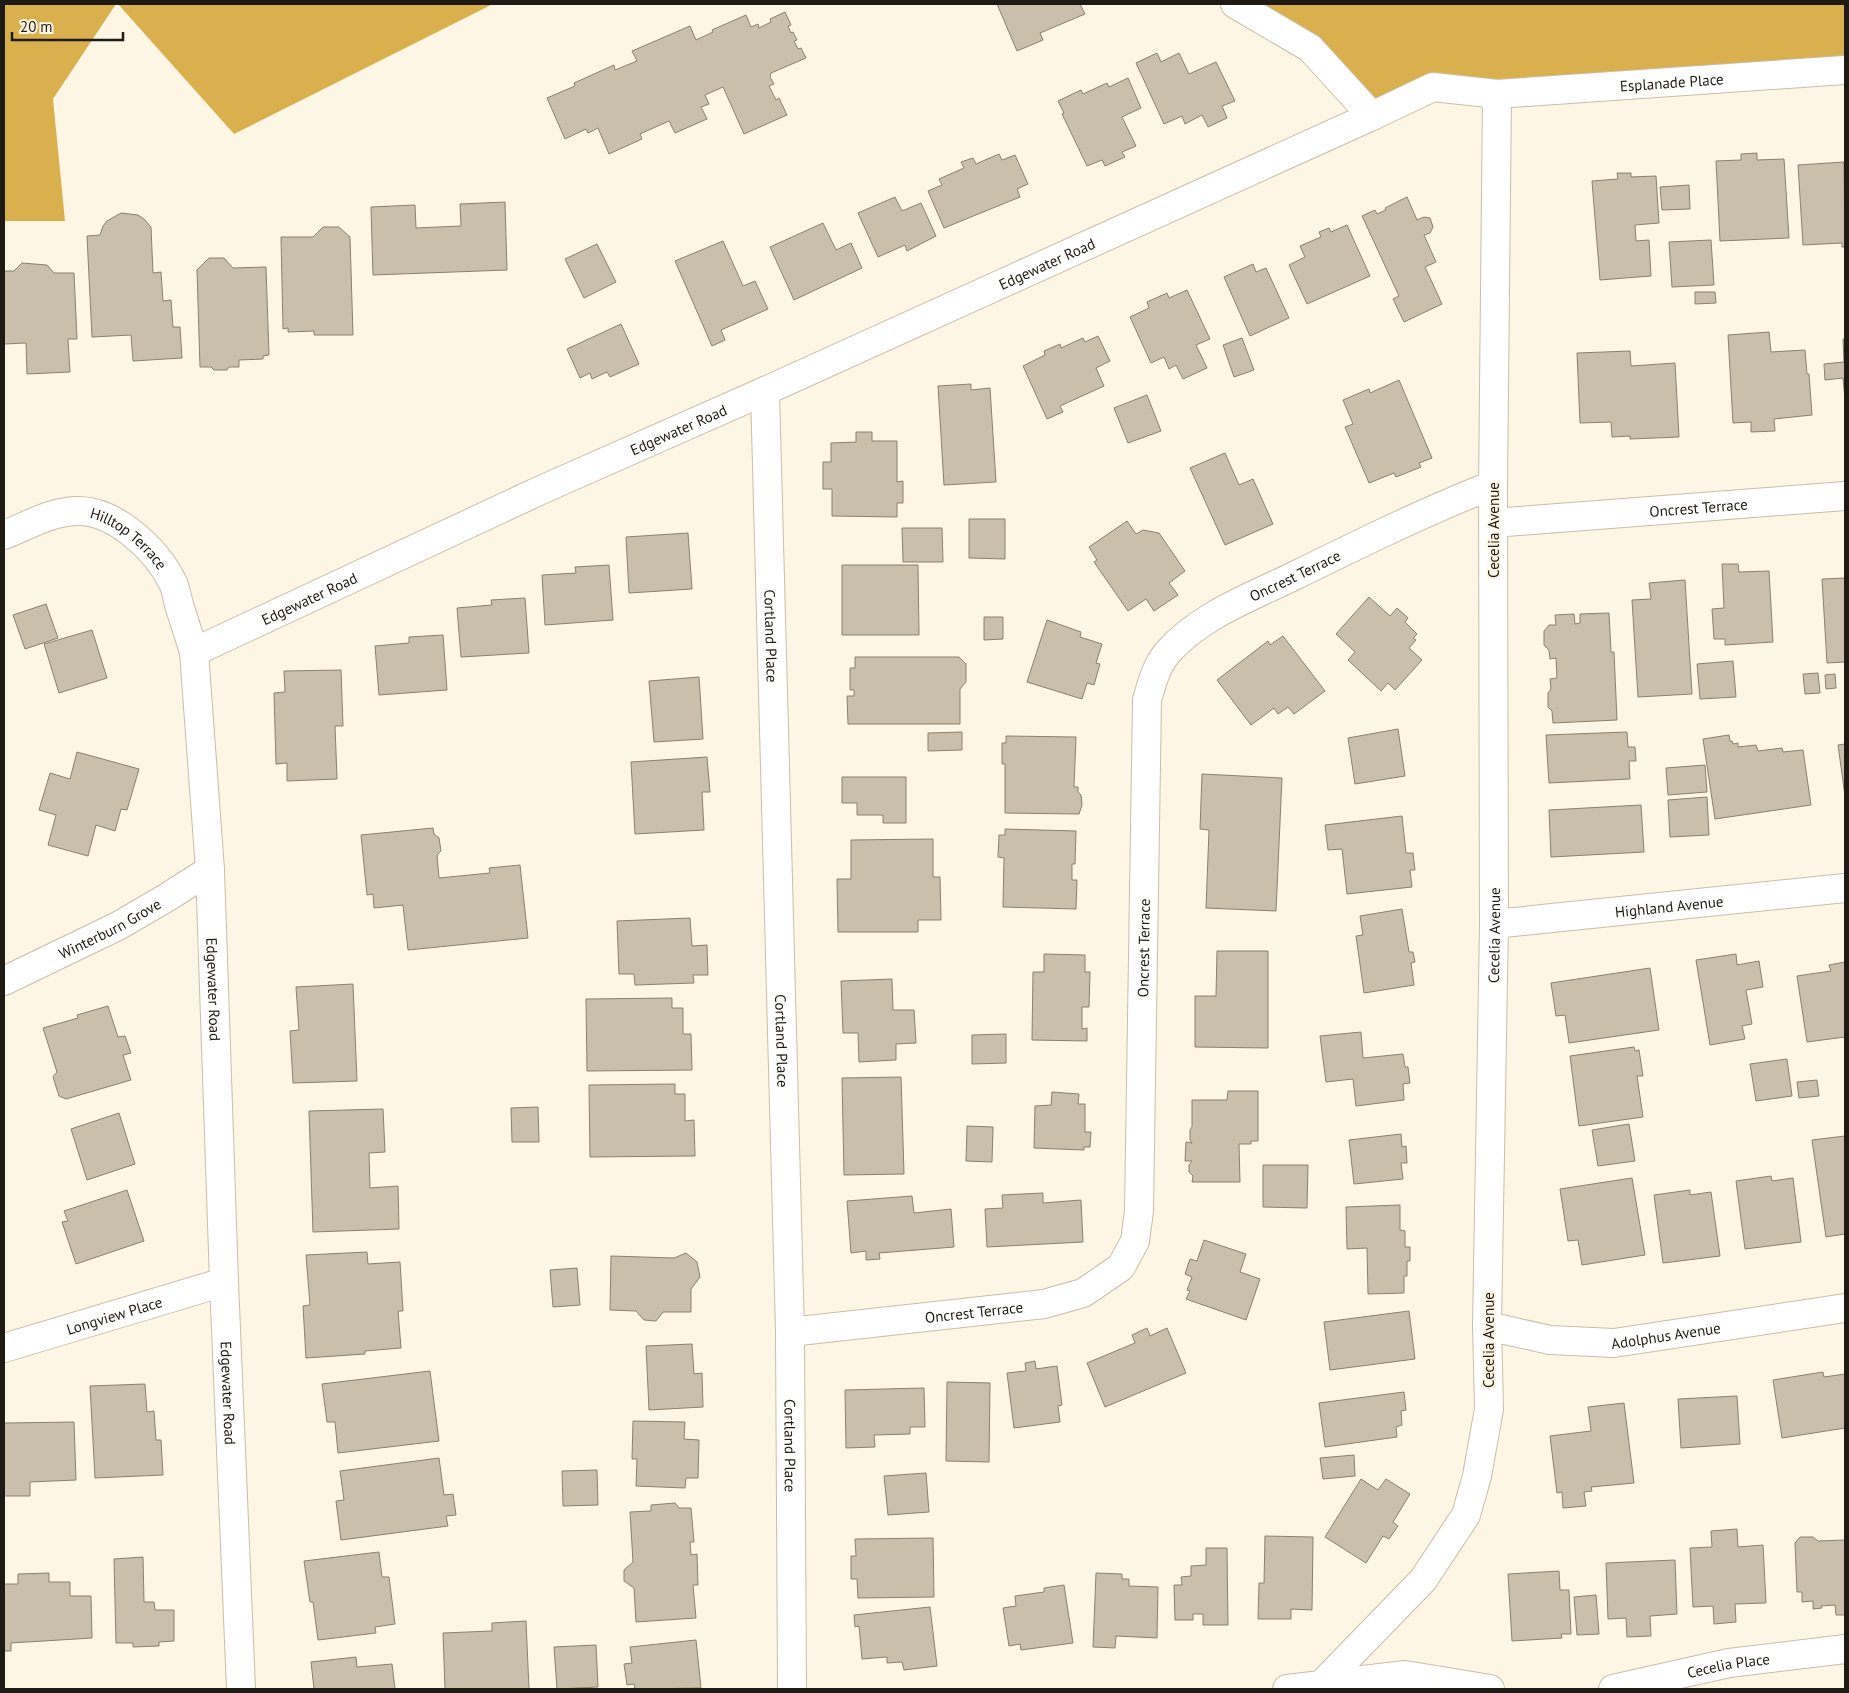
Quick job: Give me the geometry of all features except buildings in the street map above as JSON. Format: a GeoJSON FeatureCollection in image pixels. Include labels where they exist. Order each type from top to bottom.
{"type":"FeatureCollection","features":[{"type":"Feature","properties":{"kind":"street"},"geometry":{"type":"LineString","coordinates":[[1236,4],[1310,48],[1372,116]]}},
{"type":"Feature","properties":{"kind":"street","name":"Esplanade Place"},"geometry":{"type":"LineString","coordinates":[[1497,94],[1845,70]]}},
{"type":"Feature","properties":{"kind":"street","name":"Edgewater Road"},"geometry":{"type":"LineString","coordinates":[[241,1689],[224,1282],[210,870],[194,652],[541,490],[765,391],[1372,116],[1432,87],[1497,94]]}},
{"type":"Feature","properties":{"kind":"street","name":"Cecelia Avenue"},"geometry":{"type":"LineString","coordinates":[[1321,1685],[1423,1580],[1466,1516],[1477,1476],[1489,1409],[1487,1326],[1494,924],[1493,488],[1497,94]]}},
{"type":"Feature","properties":{"kind":"street","name":"Cortland Place"},"geometry":{"type":"LineString","coordinates":[[765,391],[790,1332],[792,1689]]}},
{"type":"Feature","properties":{"kind":"street","name":"Oncrest Terrace"},"geometry":{"type":"LineString","coordinates":[[790,1332],[1044,1304],[1083,1293],[1121,1267],[1135,1241],[1139,1211],[1147,700],[1154,675],[1167,653],[1189,632],[1222,612],[1396,526],[1480,490],[1493,488]]}},
{"type":"Feature","properties":{"kind":"street","name":"Oncrest Terrace"},"geometry":{"type":"LineString","coordinates":[[1493,523],[1845,496]]}},
{"type":"Feature","properties":{"kind":"street","name":"Hilltop Terrace"},"geometry":{"type":"LineString","coordinates":[[4,536],[55,514],[77,510],[99,514],[117,522],[138,538],[155,556],[173,583],[194,652]]}},
{"type":"Feature","properties":{"kind":"street","name":"Winterburn Grove"},"geometry":{"type":"LineString","coordinates":[[4,980],[118,926],[210,870]]}},
{"type":"Feature","properties":{"kind":"street","name":"Highland Avenue"},"geometry":{"type":"LineString","coordinates":[[1494,924],[1845,888]]}},
{"type":"Feature","properties":{"kind":"street","name":"Longview Place"},"geometry":{"type":"LineString","coordinates":[[4,1348],[224,1282]]}},
{"type":"Feature","properties":{"kind":"street","name":"Adolphus Avenue"},"geometry":{"type":"LineString","coordinates":[[1487,1326],[1550,1340],[1614,1343],[1845,1308]]}},
{"type":"Feature","properties":{"kind":"street","name":"Cecelia Place"},"geometry":{"type":"LineString","coordinates":[[1613,1689],[1729,1663],[1845,1649]]}},
{"type":"Feature","properties":{"kind":"street"},"geometry":{"type":"LineString","coordinates":[[1287,1689],[1405,1675],[1490,1689]]}},
{"type":"Feature","properties":{"kind":"shaded area"},"geometry":{"type":"Polygon","coordinates":[[[4,4],[116,4],[53,99],[65,221],[4,221],[4,4]]]}},
{"type":"Feature","properties":{"kind":"shaded area"},"geometry":{"type":"Polygon","coordinates":[[[118,4],[493,4],[234,134],[118,4]]]}},
{"type":"Feature","properties":{"kind":"shaded area"},"geometry":{"type":"Polygon","coordinates":[[[1235,4],[1845,4],[1845,70],[1433,87],[1372,116],[1235,4]]]}}]}
